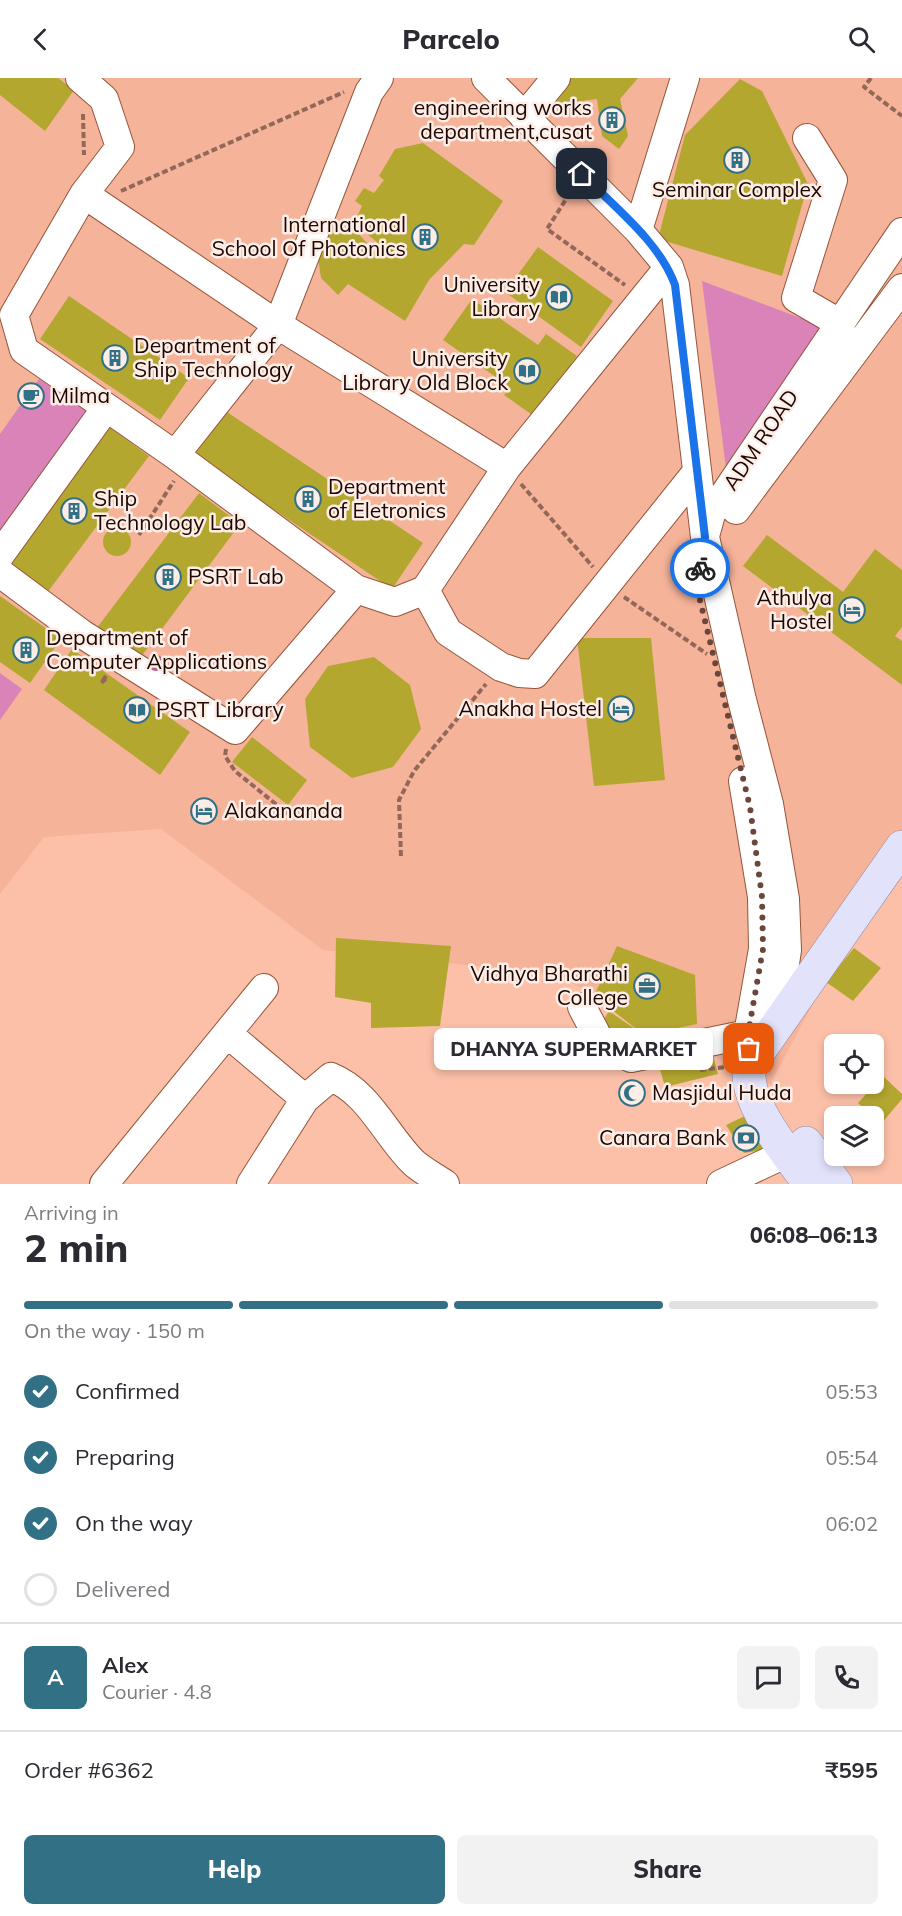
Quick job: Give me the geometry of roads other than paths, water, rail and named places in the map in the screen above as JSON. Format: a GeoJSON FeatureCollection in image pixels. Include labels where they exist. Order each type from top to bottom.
{"type":"FeatureCollection","features":[{"type":"Feature","properties":{"kind":"main road"},"geometry":{"type":"LineString","coordinates":[[810,1184],[787,1154],[769,1106],[766,1078],[749,1049],[902,847]]}},
{"type":"Feature","properties":{"kind":"main road"},"geometry":{"type":"LineString","coordinates":[[769,1106],[836,1184]]}},
{"type":"Feature","properties":{"kind":"street"},"geometry":{"type":"LineString","coordinates":[[486,78],[638,231],[664,273],[675,285],[705,537],[741,700],[769,804],[784,898],[787,950],[782,984],[749,1049],[631,1058],[601,1043],[582,1007]]}},
{"type":"Feature","properties":{"kind":"street"},"geometry":{"type":"LineString","coordinates":[[524,117],[556,78]]}},
{"type":"Feature","properties":{"kind":"street"},"geometry":{"type":"LineString","coordinates":[[638,231],[685,78]]}},
{"type":"Feature","properties":{"kind":"street"},"geometry":{"type":"LineString","coordinates":[[81,80],[105,99],[120,147],[90,198],[14,315],[24,350],[181,459],[356,589],[395,602],[425,590],[507,468],[664,273]]}},
{"type":"Feature","properties":{"kind":"street"},"geometry":{"type":"LineString","coordinates":[[181,459],[278,325],[369,92],[366,83]]}},
{"type":"Feature","properties":{"kind":"street"},"geometry":{"type":"LineString","coordinates":[[807,138],[833,180],[796,298],[840,324]]}},
{"type":"Feature","properties":{"kind":"street"},"geometry":{"type":"LineString","coordinates":[[90,198],[278,325],[507,468]]}},
{"type":"Feature","properties":{"kind":"street","name":"ADM ROAD"},"geometry":{"type":"LineString","coordinates":[[705,537],[711,514],[902,232]]}},
{"type":"Feature","properties":{"kind":"street","name":"ADM ROAD"},"geometry":{"type":"LineString","coordinates":[[705,537],[723,527],[902,288]]}},
{"type":"Feature","properties":{"kind":"street"},"geometry":{"type":"LineString","coordinates":[[0,555],[106,408]]}},
{"type":"Feature","properties":{"kind":"street"},"geometry":{"type":"LineString","coordinates":[[425,590],[448,632],[501,667],[535,674],[696,473]]}},
{"type":"Feature","properties":{"kind":"street"},"geometry":{"type":"LineString","coordinates":[[0,573],[82,634],[235,730],[356,589]]}},
{"type":"Feature","properties":{"kind":"street"},"geometry":{"type":"LineString","coordinates":[[104,1184],[264,988]]}},
{"type":"Feature","properties":{"kind":"street"},"geometry":{"type":"LineString","coordinates":[[228,1034],[305,1099]]}},
{"type":"Feature","properties":{"kind":"street"},"geometry":{"type":"LineString","coordinates":[[251,1184],[305,1099],[331,1077],[342,1082],[363,1100],[414,1163],[445,1184]]}},
{"type":"Feature","properties":{"kind":"street"},"geometry":{"type":"LineString","coordinates":[[721,1184],[787,1154]]}},
{"type":"Feature","properties":{"kind":"place","name":"engineering works department,cusat"},"geometry":{"type":"Point","coordinates":[612,120]}},
{"type":"Feature","properties":{"kind":"place","name":"Seminar Complex"},"geometry":{"type":"Point","coordinates":[737,160]}},
{"type":"Feature","properties":{"kind":"place","name":"International School Of Photonics"},"geometry":{"type":"Point","coordinates":[425,237]}},
{"type":"Feature","properties":{"kind":"place","name":"University Library"},"geometry":{"type":"Point","coordinates":[559,297]}},
{"type":"Feature","properties":{"kind":"place","name":"Department of Ship Technology"},"geometry":{"type":"Point","coordinates":[115,358]}},
{"type":"Feature","properties":{"kind":"place","name":"University Library Old Block"},"geometry":{"type":"Point","coordinates":[527,371]}},
{"type":"Feature","properties":{"kind":"place","name":"Milma"},"geometry":{"type":"Point","coordinates":[31,396]}},
{"type":"Feature","properties":{"kind":"place","name":"Department of Eletronics"},"geometry":{"type":"Point","coordinates":[308,499]}},
{"type":"Feature","properties":{"kind":"place","name":"Ship Technology Lab"},"geometry":{"type":"Point","coordinates":[74,511]}},
{"type":"Feature","properties":{"kind":"place","name":"PSRT Lab"},"geometry":{"type":"Point","coordinates":[168,577]}},
{"type":"Feature","properties":{"kind":"place","name":"Athulya Hostel"},"geometry":{"type":"Point","coordinates":[852,610]}},
{"type":"Feature","properties":{"kind":"place","name":"Department of Computer Applications"},"geometry":{"type":"Point","coordinates":[26,650]}},
{"type":"Feature","properties":{"kind":"place","name":"Anakha Hostel"},"geometry":{"type":"Point","coordinates":[621,709]}},
{"type":"Feature","properties":{"kind":"place","name":"PSRT Library"},"geometry":{"type":"Point","coordinates":[137,710]}},
{"type":"Feature","properties":{"kind":"place","name":"Alakananda"},"geometry":{"type":"Point","coordinates":[204,811]}},
{"type":"Feature","properties":{"kind":"place","name":"Vidhya Bharathi College"},"geometry":{"type":"Point","coordinates":[647,986]}},
{"type":"Feature","properties":{"kind":"place","name":"DHANYA SUPERMARKET"},"geometry":{"type":"Point","coordinates":[749,1049]}},
{"type":"Feature","properties":{"kind":"place","name":"Masjidul Huda"},"geometry":{"type":"Point","coordinates":[632,1093]}},
{"type":"Feature","properties":{"kind":"place","name":"Canara Bank"},"geometry":{"type":"Point","coordinates":[746,1138]}}]}
